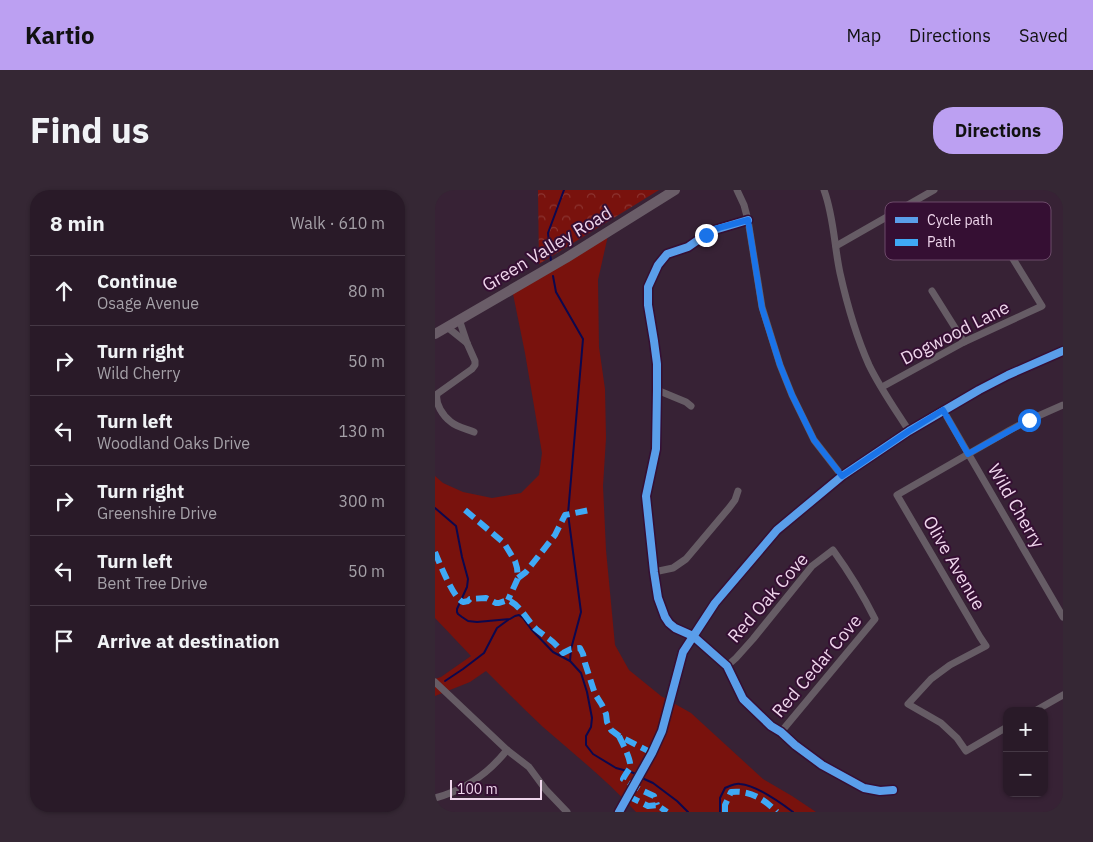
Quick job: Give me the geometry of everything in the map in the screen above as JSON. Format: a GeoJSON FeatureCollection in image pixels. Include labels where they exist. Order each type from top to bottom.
{"type":"FeatureCollection","features":[{"type":"Feature","properties":{"kind":"street","name":"Green Valley Road"},"geometry":{"type":"LineString","coordinates":[[435,334],[566,258],[675,190]]}},
{"type":"Feature","properties":{"kind":"street"},"geometry":{"type":"LineString","coordinates":[[737,190],[748,220],[762,308],[780,365],[814,440],[842,476]]}},
{"type":"Feature","properties":{"kind":"street"},"geometry":{"type":"LineString","coordinates":[[824,190],[849,307],[869,365],[909,431]]}},
{"type":"Feature","properties":{"kind":"street"},"geometry":{"type":"LineString","coordinates":[[913,202],[934,190]]}},
{"type":"Feature","properties":{"kind":"street"},"geometry":{"type":"LineString","coordinates":[[836,246],[885,218]]}},
{"type":"Feature","properties":{"kind":"street"},"geometry":{"type":"LineString","coordinates":[[748,220],[711,230],[688,246],[667,254],[658,265],[648,287],[647,296],[656,356],[657,390],[656,449],[646,496],[658,598],[669,623],[675,628],[693,636],[727,666],[743,699],[771,726],[822,765],[852,783],[873,790],[893,790]]}},
{"type":"Feature","properties":{"kind":"street","name":"Dogwood Lane"},"geometry":{"type":"LineString","coordinates":[[882,388],[964,342],[1042,306],[1014,260]]}},
{"type":"Feature","properties":{"kind":"street"},"geometry":{"type":"LineString","coordinates":[[932,291],[964,342]]}},
{"type":"Feature","properties":{"kind":"street"},"geometry":{"type":"LineString","coordinates":[[459,319],[475,361],[474,367],[437,394],[436,400],[441,411],[451,422],[474,432]]}},
{"type":"Feature","properties":{"kind":"street"},"geometry":{"type":"LineString","coordinates":[[447,327],[467,343]]}},
{"type":"Feature","properties":{"kind":"street"},"geometry":{"type":"LineString","coordinates":[[619,812],[662,731],[683,652],[715,603],[777,530],[842,476],[909,431],[943,410],[1008,375],[1063,351]]}},
{"type":"Feature","properties":{"kind":"street"},"geometry":{"type":"LineString","coordinates":[[657,390],[691,406]]}},
{"type":"Feature","properties":{"kind":"street"},"geometry":{"type":"LineString","coordinates":[[968,454],[1029,420],[1063,406]]}},
{"type":"Feature","properties":{"kind":"street","name":"Wild Cherry"},"geometry":{"type":"LineString","coordinates":[[943,410],[968,454],[1060,602],[1063,617]]}},
{"type":"Feature","properties":{"kind":"street","name":"Olive Avenue"},"geometry":{"type":"LineString","coordinates":[[968,454],[897,495],[986,646],[931,679],[908,704],[941,723],[957,738],[966,751],[1003,729]]}},
{"type":"Feature","properties":{"kind":"street"},"geometry":{"type":"LineString","coordinates":[[654,572],[673,568],[686,559],[729,508],[735,500],[738,491]]}},
{"type":"Feature","properties":{"kind":"street","name":"Red Cedar Cove"},"geometry":{"type":"LineString","coordinates":[[781,732],[875,618],[855,582],[833,550]]}},
{"type":"Feature","properties":{"kind":"street","name":"Red Oak Cove"},"geometry":{"type":"LineString","coordinates":[[727,666],[753,639],[812,566],[833,550]]}},
{"type":"Feature","properties":{"kind":"street"},"geometry":{"type":"LineString","coordinates":[[435,682],[507,750],[529,767],[564,811]]}},
{"type":"Feature","properties":{"kind":"street"},"geometry":{"type":"LineString","coordinates":[[1042,707],[1063,695]]}},
{"type":"Feature","properties":{"kind":"street"},"geometry":{"type":"LineString","coordinates":[[435,798],[472,783],[498,762],[507,750]]}},
{"type":"Feature","properties":{"kind":"green space"},"geometry":{"type":"Polygon","coordinates":[[[538,190],[659,190],[539,264],[538,190]]]}},
{"type":"Feature","properties":{"kind":"green space"},"geometry":{"type":"Polygon","coordinates":[[[609,231],[598,280],[599,347],[605,389],[606,438],[603,486],[606,550],[615,645],[629,670],[661,696],[691,713],[763,779],[816,812],[636,812],[603,779],[543,727],[486,671],[470,682],[435,696],[435,679],[441,677],[471,656],[435,618],[435,476],[443,483],[463,492],[492,498],[521,493],[539,475],[542,453],[512,289],[609,231]]]}},
{"type":"Feature","properties":{"kind":"waterway"},"geometry":{"type":"LineString","coordinates":[[551,261],[548,233],[564,190]]}},
{"type":"Feature","properties":{"kind":"waterway"},"geometry":{"type":"LineString","coordinates":[[553,276],[556,292],[583,339],[568,514],[581,612],[571,649],[570,661]]}},
{"type":"Feature","properties":{"kind":"waterway"},"geometry":{"type":"LineString","coordinates":[[435,508],[456,526],[468,579],[467,587],[457,609],[458,614],[468,621],[477,622],[510,619],[519,615],[523,618],[553,652],[570,661],[581,673],[592,718],[591,727],[586,736],[586,745],[593,754],[616,768],[636,774]]}},
{"type":"Feature","properties":{"kind":"waterway"},"geometry":{"type":"LineString","coordinates":[[445,681],[484,653],[497,628],[508,620]]}},
{"type":"Feature","properties":{"kind":"waterway"},"geometry":{"type":"LineString","coordinates":[[642,778],[653,783],[688,812]]}},
{"type":"Feature","properties":{"kind":"waterway"},"geometry":{"type":"LineString","coordinates":[[720,812],[720,798],[725,788],[738,784],[761,791],[793,812]]}},
{"type":"Feature","properties":{"kind":"marked path"},"geometry":{"type":"LineString","coordinates":[[465,510],[504,543],[515,561],[518,578],[508,600]]}},
{"type":"Feature","properties":{"kind":"marked path"},"geometry":{"type":"LineString","coordinates":[[518,578],[526,572],[555,535],[565,515],[590,510]]}},
{"type":"Feature","properties":{"kind":"marked path"},"geometry":{"type":"LineString","coordinates":[[435,552],[450,585],[462,602],[470,599],[486,598],[496,603],[508,600],[516,605],[536,629],[553,642],[563,653],[571,649],[580,648],[595,694],[602,705],[611,730],[652,753]]}},
{"type":"Feature","properties":{"kind":"marked path"},"geometry":{"type":"LineString","coordinates":[[619,736],[630,765],[623,779],[654,796],[657,805]]}},
{"type":"Feature","properties":{"kind":"marked path"},"geometry":{"type":"LineString","coordinates":[[725,812],[725,805],[731,792],[744,792],[756,796],[777,812]]}},
{"type":"Feature","properties":{"kind":"marked path"},"geometry":{"type":"LineString","coordinates":[[628,796],[648,806],[657,805],[667,812]]}},
{"type":"Feature","properties":{"kind":"cycle path"},"geometry":{"type":"LineString","coordinates":[[748,220],[711,231],[688,247],[667,254],[658,265],[648,287],[648,305],[657,364],[657,390],[656,449],[646,496],[658,598],[669,623],[675,628],[693,636],[727,666],[743,699],[771,726],[822,765],[864,788],[880,791],[893,790]]}},
{"type":"Feature","properties":{"kind":"cycle path"},"geometry":{"type":"LineString","coordinates":[[619,812],[662,731],[683,652],[715,603],[777,530],[842,476],[909,431],[979,390],[1063,351]]}},
{"type":"Feature","properties":{"kind":"route"},"geometry":{"type":"LineString","coordinates":[[706,235],[711,230],[748,220],[762,308],[780,365],[814,440],[842,476],[943,410],[968,454],[1029,420]]}}]}
